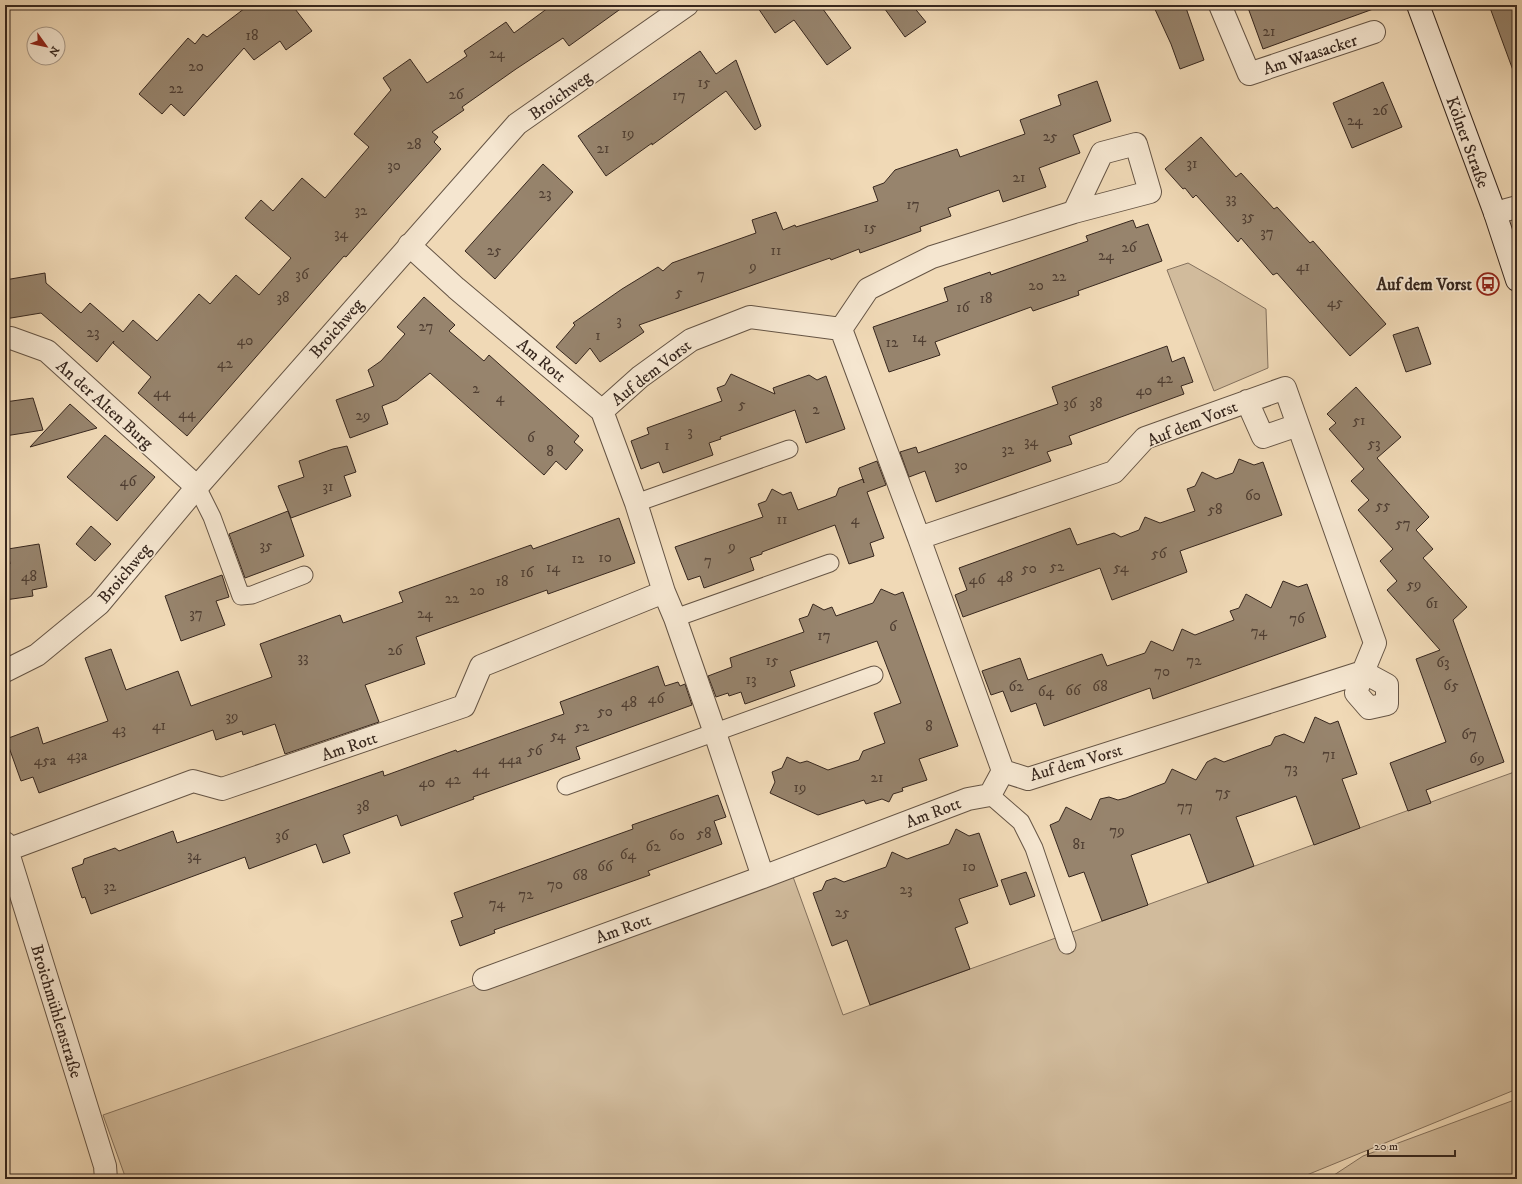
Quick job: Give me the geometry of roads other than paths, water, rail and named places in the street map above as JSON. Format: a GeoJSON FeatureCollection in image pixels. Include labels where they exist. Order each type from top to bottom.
{"type":"FeatureCollection","features":[{"type":"Feature","properties":{"kind":"street","name":"Broichweg"},"geometry":{"type":"LineString","coordinates":[[5,671],[37,655],[99,604],[197,487],[409,245],[518,124],[687,5]]}},
{"type":"Feature","properties":{"kind":"street","name":"Am Waasacker"},"geometry":{"type":"LineString","coordinates":[[1220,5],[1249,74],[1374,32]]}},
{"type":"Feature","properties":{"kind":"street","name":"Kölner Straße"},"geometry":{"type":"LineString","coordinates":[[1418,5],[1495,213],[1517,280]]}},
{"type":"Feature","properties":{"kind":"street"},"geometry":{"type":"LineString","coordinates":[[1495,213],[1517,207]]}},
{"type":"Feature","properties":{"kind":"street"},"geometry":{"type":"LineString","coordinates":[[842,329],[868,289],[932,257],[1074,212]]}},
{"type":"Feature","properties":{"kind":"street","name":"Am Rott"},"geometry":{"type":"LineString","coordinates":[[409,245],[456,288],[602,411],[636,503],[664,592],[675,618],[715,733],[763,877]]}},
{"type":"Feature","properties":{"kind":"street","name":"Auf dem Vorst"},"geometry":{"type":"LineString","coordinates":[[602,411],[640,377],[691,340],[750,317],[842,329],[1003,771],[1028,779],[1364,672],[1375,643],[1285,388],[1145,438],[1114,472],[919,538]]}},
{"type":"Feature","properties":{"kind":"street","name":"An der Alten Burg"},"geometry":{"type":"LineString","coordinates":[[5,339],[11,338],[47,351],[197,487]]}},
{"type":"Feature","properties":{"kind":"street","name":"Auf dem Vorst"},"geometry":{"type":"LineString","coordinates":[[1247,401],[1262,437],[1298,425]]}},
{"type":"Feature","properties":{"kind":"street","name":"Am Rott"},"geometry":{"type":"LineString","coordinates":[[6,847],[193,781],[222,789],[464,706],[481,666],[664,592]]}},
{"type":"Feature","properties":{"kind":"street"},"geometry":{"type":"LineString","coordinates":[[990,795],[1003,771]]}},
{"type":"Feature","properties":{"kind":"street","name":"Am Rott"},"geometry":{"type":"LineString","coordinates":[[484,979],[763,877],[968,799],[990,795]]}},
{"type":"Feature","properties":{"kind":"street","name":"Broichmühlenstraße"},"geometry":{"type":"LineString","coordinates":[[6,847],[105,1166],[106,1179]]}},
{"type":"Feature","properties":{"kind":"lane"},"geometry":{"type":"LineString","coordinates":[[636,503],[789,449]]}},
{"type":"Feature","properties":{"kind":"lane"},"geometry":{"type":"LineString","coordinates":[[197,487],[212,517],[241,596],[252,595],[304,574]]}},
{"type":"Feature","properties":{"kind":"lane"},"geometry":{"type":"LineString","coordinates":[[675,618],[830,563]]}},
{"type":"Feature","properties":{"kind":"lane"},"geometry":{"type":"LineString","coordinates":[[566,786],[874,675]]}},
{"type":"Feature","properties":{"kind":"lane"},"geometry":{"type":"LineString","coordinates":[[990,795],[1021,822],[1034,848],[1067,945]]}},
{"type":"Feature","properties":{"kind":"place","name":"Auf dem Vorst"},"geometry":{"type":"Point","coordinates":[1488,284]}}]}
